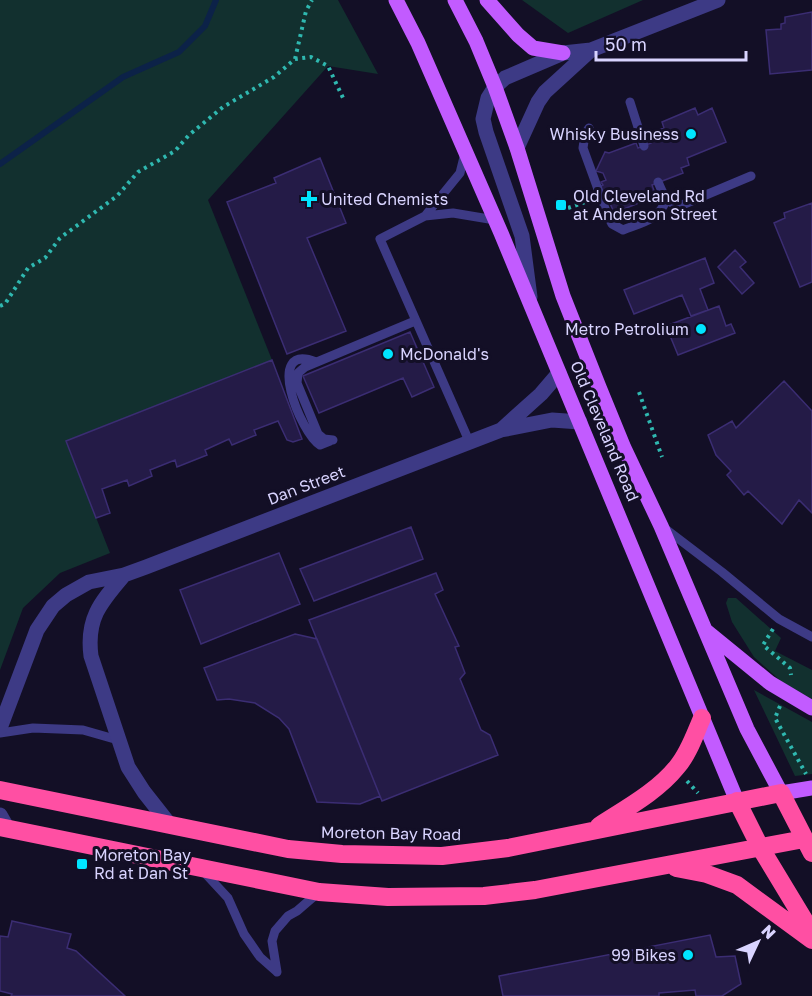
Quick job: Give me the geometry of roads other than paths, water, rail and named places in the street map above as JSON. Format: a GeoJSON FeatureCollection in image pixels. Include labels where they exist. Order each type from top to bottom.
{"type":"FeatureCollection","features":[{"type":"Feature","properties":{"kind":"highway"},"geometry":{"type":"LineString","coordinates":[[592,831],[655,787],[676,768],[687,751],[702,718]]}},
{"type":"Feature","properties":{"kind":"highway","name":"Moreton Bay Road"},"geometry":{"type":"LineString","coordinates":[[0,790],[288,849],[400,856],[442,856],[508,848],[781,793]]}},
{"type":"Feature","properties":{"kind":"highway"},"geometry":{"type":"LineString","coordinates":[[3,823],[200,868],[319,892],[388,897],[484,896],[536,890],[760,847],[809,843],[781,793]]}},
{"type":"Feature","properties":{"kind":"highway","name":"Old Cleveland Road"},"geometry":{"type":"LineString","coordinates":[[737,801],[760,847],[812,933]]}},
{"type":"Feature","properties":{"kind":"highway"},"geometry":{"type":"LineString","coordinates":[[666,866],[707,874],[737,885],[812,940]]}},
{"type":"Feature","properties":{"kind":"main road","name":"Old Cleveland Road"},"geometry":{"type":"LineString","coordinates":[[396,0],[418,43],[495,220],[737,801]]}},
{"type":"Feature","properties":{"kind":"main road","name":"Old Cleveland Road"},"geometry":{"type":"LineString","coordinates":[[455,0],[476,41],[495,87],[517,148],[563,296],[624,448],[661,526],[747,729],[781,793]]}},
{"type":"Feature","properties":{"kind":"main road"},"geometry":{"type":"LineString","coordinates":[[487,0],[518,35],[533,48],[563,53]]}},
{"type":"Feature","properties":{"kind":"main road"},"geometry":{"type":"LineString","coordinates":[[703,628],[770,683],[812,708]]}},
{"type":"Feature","properties":{"kind":"main road"},"geometry":{"type":"LineString","coordinates":[[781,793],[809,781]]}},
{"type":"Feature","properties":{"kind":"street"},"geometry":{"type":"LineString","coordinates":[[531,306],[522,236],[483,119],[488,98],[495,87],[514,73],[563,53],[591,50],[718,0]]}},
{"type":"Feature","properties":{"kind":"street"},"geometry":{"type":"LineString","coordinates":[[517,148],[534,109],[545,92],[591,50]]}},
{"type":"Feature","properties":{"kind":"street","name":"Dan Street"},"geometry":{"type":"LineString","coordinates":[[501,430],[541,394],[559,373]]}},
{"type":"Feature","properties":{"kind":"street","name":"Dan Street"},"geometry":{"type":"LineString","coordinates":[[0,728],[37,630],[53,606],[66,595],[89,582],[124,575],[501,430],[552,420],[580,422]]}},
{"type":"Feature","properties":{"kind":"street","name":"Dan Street"},"geometry":{"type":"LineString","coordinates":[[124,575],[95,613],[89,640],[91,656],[128,767],[170,825]]}},
{"type":"Feature","properties":{"kind":"lane"},"geometry":{"type":"LineString","coordinates":[[630,102],[644,146]]}},
{"type":"Feature","properties":{"kind":"lane"},"geometry":{"type":"LineString","coordinates":[[589,128],[585,134],[583,148],[612,224],[623,230],[655,217],[662,210],[666,200]]}},
{"type":"Feature","properties":{"kind":"lane"},"geometry":{"type":"LineString","coordinates":[[425,216],[460,172],[466,152]]}},
{"type":"Feature","properties":{"kind":"lane"},"geometry":{"type":"LineString","coordinates":[[658,182],[666,200],[673,205],[682,205],[752,176]]}},
{"type":"Feature","properties":{"kind":"lane"},"geometry":{"type":"LineString","coordinates":[[469,441],[380,239],[425,216],[453,213],[495,220]]}},
{"type":"Feature","properties":{"kind":"lane"},"geometry":{"type":"LineString","coordinates":[[333,440],[324,439],[318,434],[297,383],[298,374],[305,367],[316,362],[415,321]]}},
{"type":"Feature","properties":{"kind":"lane"},"geometry":{"type":"LineString","coordinates":[[661,526],[723,572],[779,619],[812,637]]}},
{"type":"Feature","properties":{"kind":"lane"},"geometry":{"type":"LineString","coordinates":[[0,733],[33,728],[73,730],[95,733],[118,740]]}},
{"type":"Feature","properties":{"kind":"lane"},"geometry":{"type":"LineString","coordinates":[[200,868],[228,898],[244,934],[260,957],[277,972],[272,941],[275,931],[288,916],[319,892]]}},
{"type":"Feature","properties":{"kind":"waterway"},"geometry":{"type":"LineString","coordinates":[[0,164],[123,77],[179,52],[205,26],[216,0]]}},
{"type":"Feature","properties":{"kind":"place","name":"Whisky Business"},"geometry":{"type":"Point","coordinates":[691,134]}},
{"type":"Feature","properties":{"kind":"place","name":"United Chemists"},"geometry":{"type":"Point","coordinates":[309,199]}},
{"type":"Feature","properties":{"kind":"place","name":"Old Cleveland Rd at Anderson Street"},"geometry":{"type":"Point","coordinates":[561,205]}},
{"type":"Feature","properties":{"kind":"place","name":"Metro Petrolium"},"geometry":{"type":"Point","coordinates":[701,329]}},
{"type":"Feature","properties":{"kind":"place","name":"McDonald's"},"geometry":{"type":"Point","coordinates":[388,354]}},
{"type":"Feature","properties":{"kind":"place","name":"Moreton Bay Rd at Dan St"},"geometry":{"type":"Point","coordinates":[82,864]}},
{"type":"Feature","properties":{"kind":"place","name":"99 Bikes"},"geometry":{"type":"Point","coordinates":[688,955]}}]}
